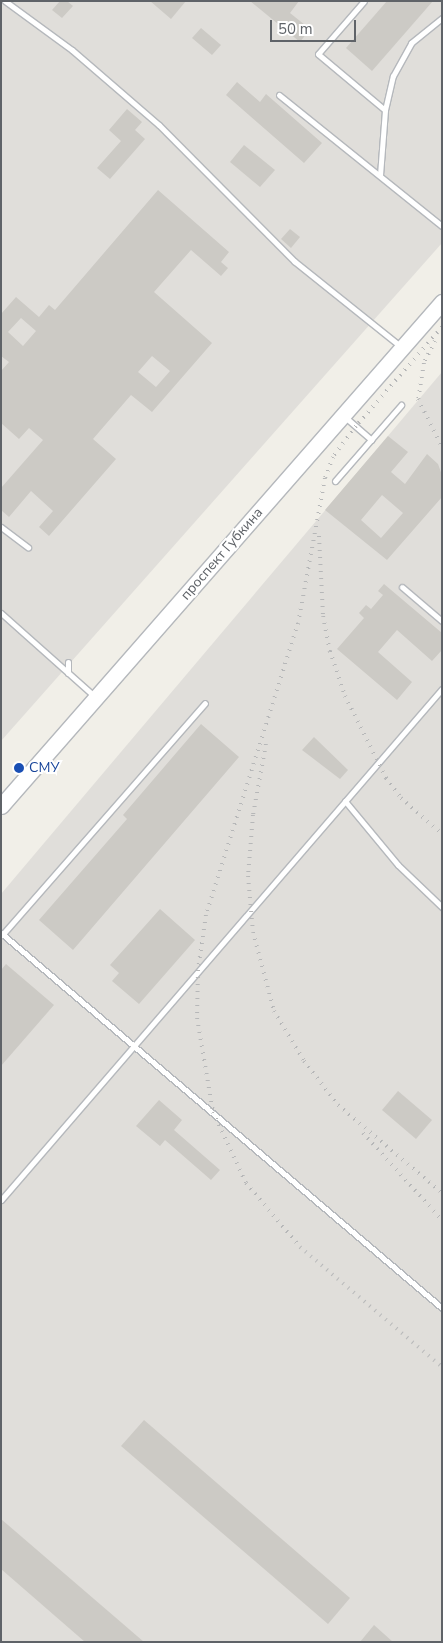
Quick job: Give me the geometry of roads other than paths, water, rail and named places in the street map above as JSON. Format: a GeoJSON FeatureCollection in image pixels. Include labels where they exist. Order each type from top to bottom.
{"type":"FeatureCollection","features":[{"type":"Feature","properties":{"kind":"main road","name":"проспект Губкина"},"geometry":{"type":"LineString","coordinates":[[1,806],[442,302]]}},
{"type":"Feature","properties":{"kind":"lane"},"geometry":{"type":"LineString","coordinates":[[5,1],[72,50],[160,125],[294,261],[402,348]]}},
{"type":"Feature","properties":{"kind":"lane"},"geometry":{"type":"LineString","coordinates":[[364,1],[318,54],[385,110]]}},
{"type":"Feature","properties":{"kind":"lane"},"geometry":{"type":"LineString","coordinates":[[380,175],[385,110],[393,76],[411,43],[442,18]]}},
{"type":"Feature","properties":{"kind":"lane"},"geometry":{"type":"LineString","coordinates":[[280,95],[442,226]]}},
{"type":"Feature","properties":{"kind":"lane"},"geometry":{"type":"LineString","coordinates":[[335,482],[401,405]]}},
{"type":"Feature","properties":{"kind":"lane"},"geometry":{"type":"LineString","coordinates":[[344,415],[371,440]]}},
{"type":"Feature","properties":{"kind":"lane"},"geometry":{"type":"LineString","coordinates":[[1,526],[28,547]]}},
{"type":"Feature","properties":{"kind":"lane"},"geometry":{"type":"LineString","coordinates":[[402,587],[442,621]]}},
{"type":"Feature","properties":{"kind":"lane"},"geometry":{"type":"LineString","coordinates":[[1,613],[96,698]]}},
{"type":"Feature","properties":{"kind":"lane"},"geometry":{"type":"LineString","coordinates":[[68,662],[68,673]]}},
{"type":"Feature","properties":{"kind":"lane"},"geometry":{"type":"LineString","coordinates":[[1,1200],[442,689]]}},
{"type":"Feature","properties":{"kind":"lane"},"geometry":{"type":"LineString","coordinates":[[205,703],[2,934],[135,1045],[442,1308]]}},
{"type":"Feature","properties":{"kind":"lane"},"geometry":{"type":"LineString","coordinates":[[345,802],[398,865],[442,907]]}},
{"type":"Feature","properties":{"kind":"railway"},"geometry":{"type":"LineString","coordinates":[[442,327],[356,426],[333,457],[325,478],[298,623],[206,915],[198,970],[197,1018],[213,1112],[246,1183],[300,1247],[442,1367]]}},
{"type":"Feature","properties":{"kind":"railway"},"geometry":{"type":"LineString","coordinates":[[435,341],[424,363],[418,399],[442,447]]}},
{"type":"Feature","properties":{"kind":"railway"},"geometry":{"type":"LineString","coordinates":[[319,536],[323,616],[330,651],[345,696],[386,778],[401,798],[442,834]]}},
{"type":"Feature","properties":{"kind":"railway"},"geometry":{"type":"LineString","coordinates":[[266,744],[253,815],[248,876],[253,932],[274,1011],[304,1061],[338,1105],[442,1193]]}},
{"type":"Feature","properties":{"kind":"railway"},"geometry":{"type":"LineString","coordinates":[[363,1133],[442,1220]]}},
{"type":"Feature","properties":{"kind":"place","name":"СМУ"},"geometry":{"type":"Point","coordinates":[19,768]}}]}
